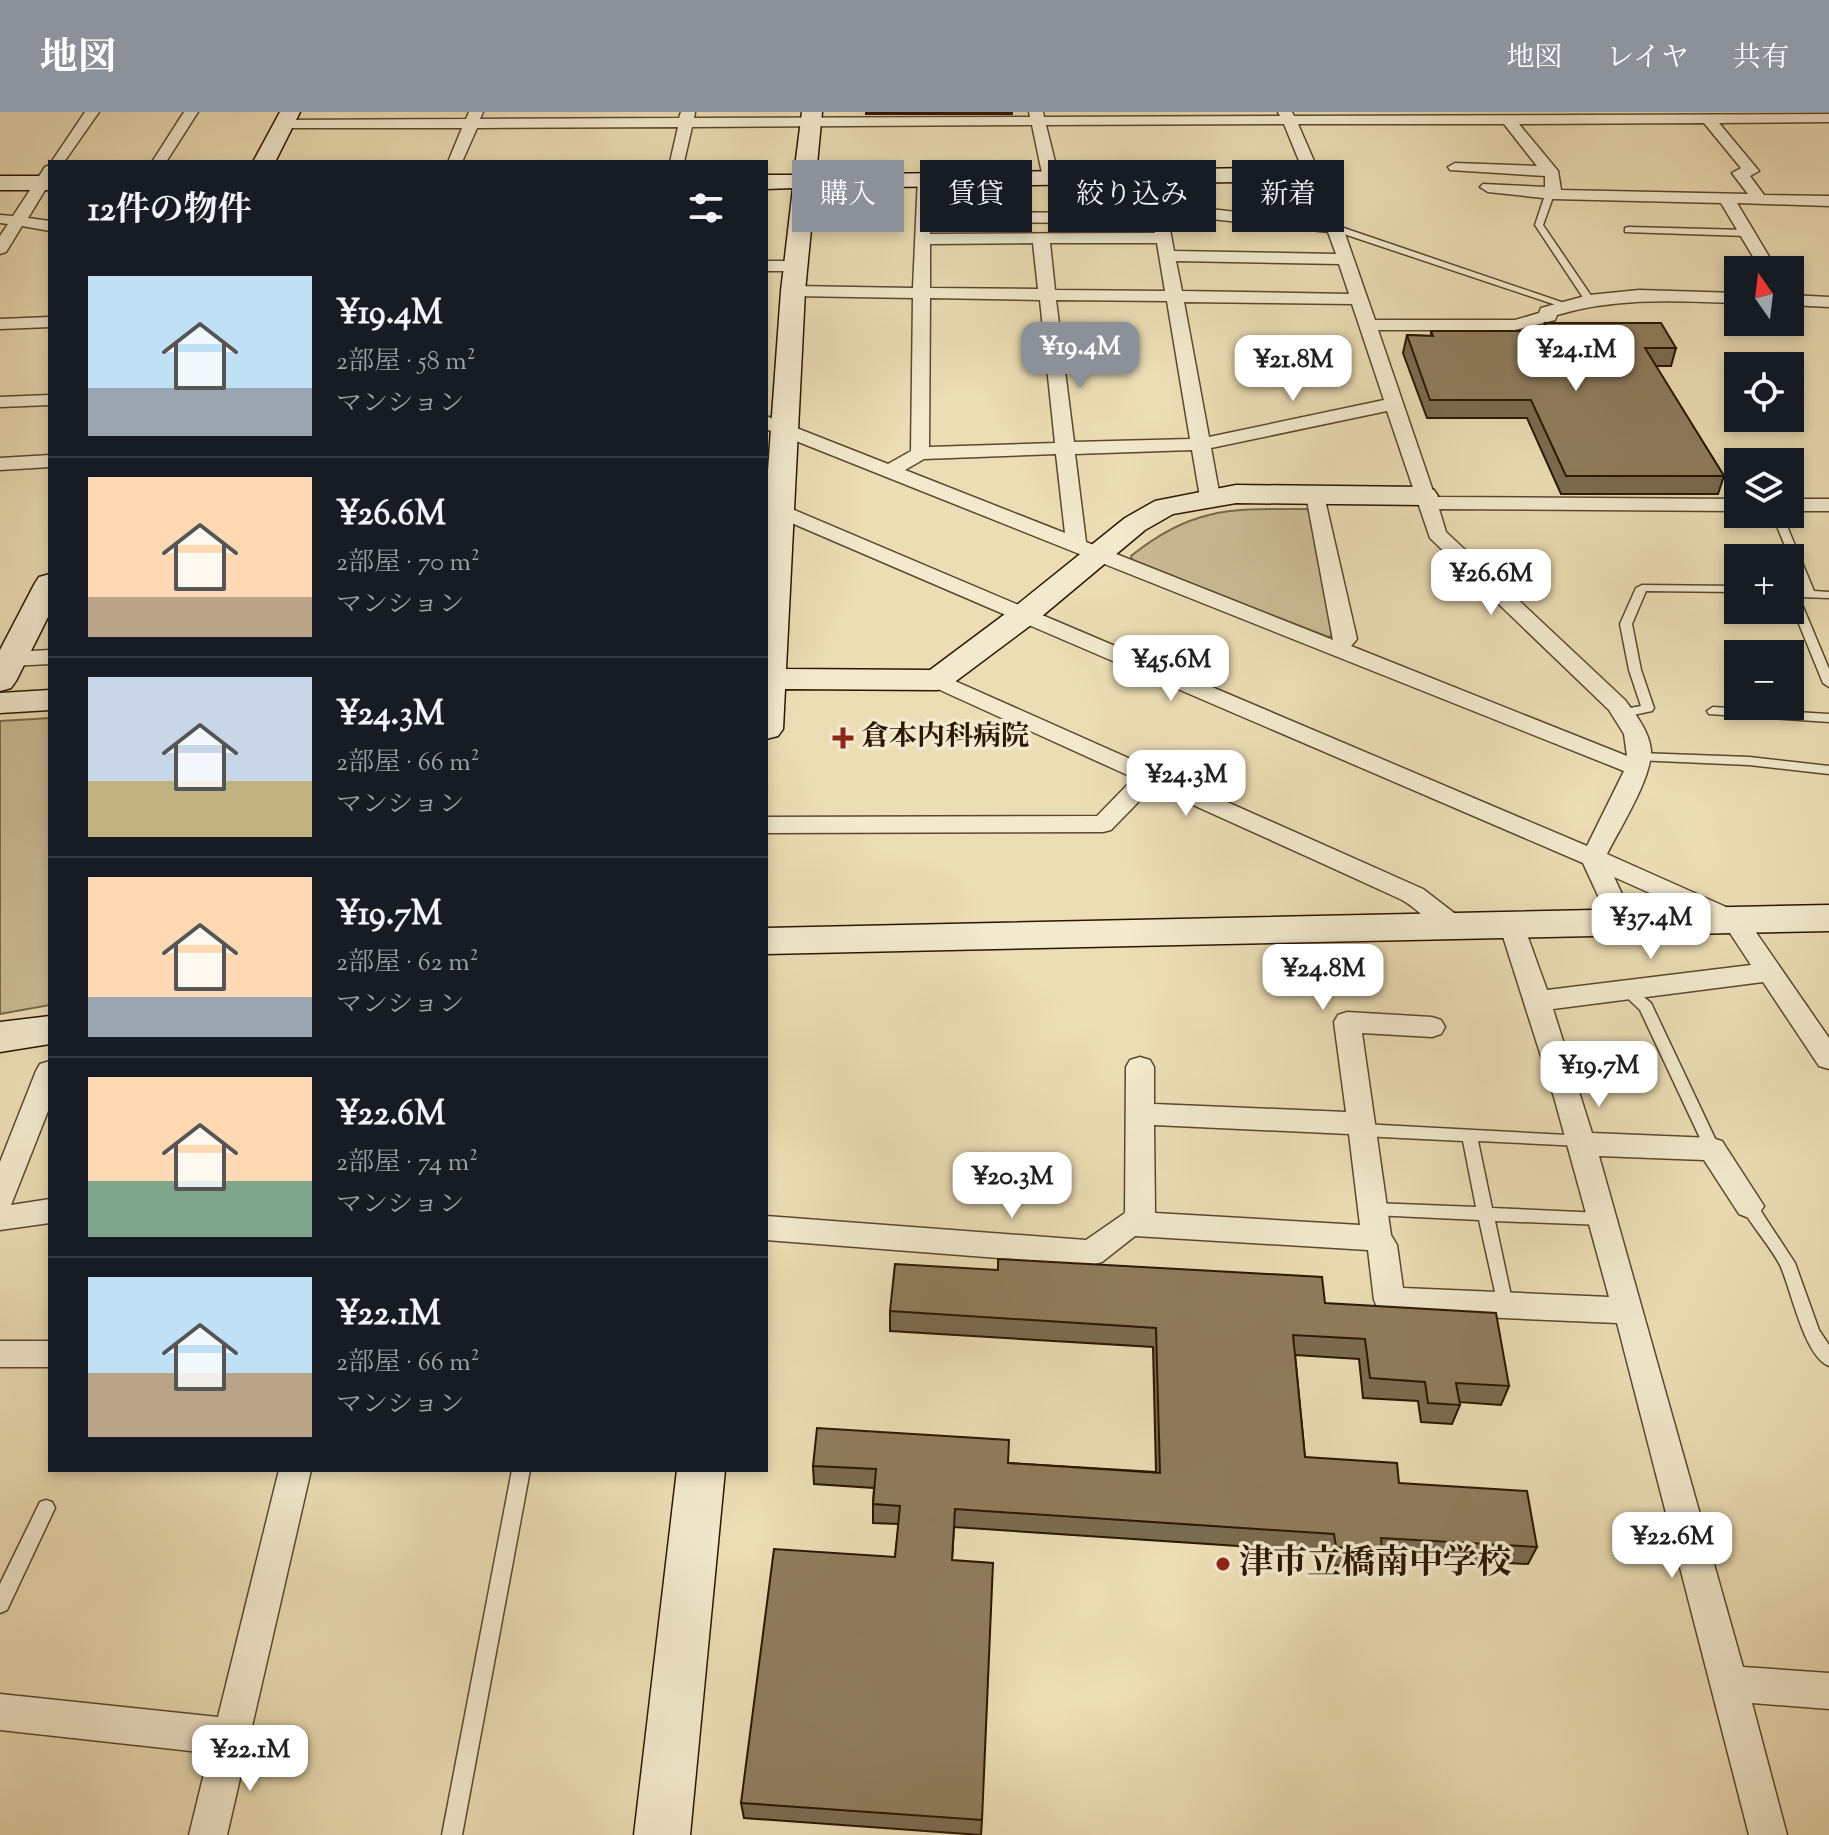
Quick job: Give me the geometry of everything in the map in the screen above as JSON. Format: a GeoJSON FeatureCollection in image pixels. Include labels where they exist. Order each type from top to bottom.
{"type":"FeatureCollection","features":[{"type":"Feature","properties":{"kind":"street"},"geometry":{"type":"LineString","coordinates":[[57,160],[92,112]]}},
{"type":"Feature","properties":{"kind":"street"},"geometry":{"type":"LineString","coordinates":[[160,160],[191,112]]}},
{"type":"Feature","properties":{"kind":"street"},"geometry":{"type":"LineString","coordinates":[[265,160],[286,118],[1490,115],[1508,119],[1709,120],[1777,115],[1829,118]]}},
{"type":"Feature","properties":{"kind":"street"},"geometry":{"type":"LineString","coordinates":[[1037,116],[1048,165]]}},
{"type":"Feature","properties":{"kind":"street"},"geometry":{"type":"LineString","coordinates":[[1287,116],[1307,160]]}},
{"type":"Feature","properties":{"kind":"street"},"geometry":{"type":"LineString","coordinates":[[677,160],[687,117]]}},
{"type":"Feature","properties":{"kind":"street"},"geometry":{"type":"LineString","coordinates":[[806,160],[811,117]]}},
{"type":"Feature","properties":{"kind":"street"},"geometry":{"type":"LineString","coordinates":[[456,160],[473,118]]}},
{"type":"Feature","properties":{"kind":"street"},"geometry":{"type":"LineString","coordinates":[[1508,119],[1550,171],[1553,193]]}},
{"type":"Feature","properties":{"kind":"street"},"geometry":{"type":"LineString","coordinates":[[1709,120],[1751,171],[1740,173],[1759,199]]}},
{"type":"Feature","properties":{"kind":"street"},"geometry":{"type":"LineString","coordinates":[[1455,167],[1550,171]]}},
{"type":"Feature","properties":{"kind":"street"},"geometry":{"type":"LineString","coordinates":[[0,183],[47,179]]}},
{"type":"Feature","properties":{"kind":"street"},"geometry":{"type":"LineString","coordinates":[[0,249],[47,179]]}},
{"type":"Feature","properties":{"kind":"street"},"geometry":{"type":"LineString","coordinates":[[768,182],[792,182]]}},
{"type":"Feature","properties":{"kind":"street"},"geometry":{"type":"LineString","coordinates":[[1488,187],[1553,193],[1829,201]]}},
{"type":"Feature","properties":{"kind":"street"},"geometry":{"type":"LineString","coordinates":[[1726,198],[1761,256]]}},
{"type":"Feature","properties":{"kind":"street"},"geometry":{"type":"LineString","coordinates":[[0,218],[48,226]]}},
{"type":"Feature","properties":{"kind":"street"},"geometry":{"type":"LineString","coordinates":[[768,658],[775,426],[798,232]]}},
{"type":"Feature","properties":{"kind":"street"},"geometry":{"type":"LineString","coordinates":[[920,453],[922,232]]}},
{"type":"Feature","properties":{"kind":"street"},"geometry":{"type":"LineString","coordinates":[[1163,232],[1210,497]]}},
{"type":"Feature","properties":{"kind":"street"},"geometry":{"type":"LineString","coordinates":[[1336,232],[1437,534],[1624,713],[1639,737],[1638,762],[1593,858],[1622,922]]}},
{"type":"Feature","properties":{"kind":"street"},"geometry":{"type":"LineString","coordinates":[[922,239],[1041,239],[1346,259]]}},
{"type":"Feature","properties":{"kind":"street"},"geometry":{"type":"LineString","coordinates":[[1041,239],[1066,449],[1088,550]]}},
{"type":"Feature","properties":{"kind":"street"},"geometry":{"type":"LineString","coordinates":[[768,267],[794,279],[922,293],[1359,299]]}},
{"type":"Feature","properties":{"kind":"street"},"geometry":{"type":"LineString","coordinates":[[1367,325],[1515,325],[1589,300],[1639,295],[1724,298]]}},
{"type":"Feature","properties":{"kind":"street"},"geometry":{"type":"LineString","coordinates":[[1804,301],[1829,302]]}},
{"type":"Feature","properties":{"kind":"street"},"geometry":{"type":"LineString","coordinates":[[0,324],[48,322]]}},
{"type":"Feature","properties":{"kind":"street"},"geometry":{"type":"LineString","coordinates":[[0,402],[48,400]]}},
{"type":"Feature","properties":{"kind":"street"},"geometry":{"type":"LineString","coordinates":[[890,471],[920,453],[1201,444],[1393,404]]}},
{"type":"Feature","properties":{"kind":"street"},"geometry":{"type":"LineString","coordinates":[[775,426],[1336,649],[1638,762]]}},
{"type":"Feature","properties":{"kind":"street"},"geometry":{"type":"LineString","coordinates":[[0,464],[48,461]]}},
{"type":"Feature","properties":{"kind":"street"},"geometry":{"type":"LineString","coordinates":[[1316,495],[1346,639],[1336,649]]}},
{"type":"Feature","properties":{"kind":"street"},"geometry":{"type":"LineString","coordinates":[[937,680],[1024,615],[1088,550],[1165,507],[1210,497],[1316,495],[1724,505]]}},
{"type":"Feature","properties":{"kind":"street"},"geometry":{"type":"LineString","coordinates":[[1804,505],[1829,505]]}},
{"type":"Feature","properties":{"kind":"street"},"geometry":{"type":"LineString","coordinates":[[773,508],[1735,921],[1829,1059]]}},
{"type":"Feature","properties":{"kind":"street"},"geometry":{"type":"LineString","coordinates":[[6,670],[48,587]]}},
{"type":"Feature","properties":{"kind":"street"},"geometry":{"type":"LineString","coordinates":[[6,670],[48,658]]}},
{"type":"Feature","properties":{"kind":"street"},"geometry":{"type":"LineString","coordinates":[[768,679],[937,680],[1414,895],[1453,925]]}},
{"type":"Feature","properties":{"kind":"street"},"geometry":{"type":"LineString","coordinates":[[0,703],[48,700]]}},
{"type":"Feature","properties":{"kind":"street"},"geometry":{"type":"LineString","coordinates":[[768,825],[1103,824],[1150,776]]}},
{"type":"Feature","properties":{"kind":"street"},"geometry":{"type":"LineString","coordinates":[[768,941],[1829,918]]}},
{"type":"Feature","properties":{"kind":"street"},"geometry":{"type":"LineString","coordinates":[[1512,924],[1581,1142],[1629,1311],[1731,1684],[1768,1835]]}},
{"type":"Feature","properties":{"kind":"street"},"geometry":{"type":"LineString","coordinates":[[1538,1001],[1770,972]]}},
{"type":"Feature","properties":{"kind":"street"},"geometry":{"type":"LineString","coordinates":[[1432,1027],[1347,1022],[1375,1224],[1382,1245],[1389,1300],[1629,1311]]}},
{"type":"Feature","properties":{"kind":"street"},"geometry":{"type":"LineString","coordinates":[[0,1037],[48,1030]]}},
{"type":"Feature","properties":{"kind":"street"},"geometry":{"type":"LineString","coordinates":[[1140,1067],[1140,1224]]}},
{"type":"Feature","properties":{"kind":"street"},"geometry":{"type":"LineString","coordinates":[[0,1198],[48,1076]]}},
{"type":"Feature","properties":{"kind":"street"},"geometry":{"type":"LineString","coordinates":[[1141,1114],[1362,1127]]}},
{"type":"Feature","properties":{"kind":"street"},"geometry":{"type":"LineString","coordinates":[[1581,1142],[1712,1149],[1749,1206]]}},
{"type":"Feature","properties":{"kind":"street"},"geometry":{"type":"LineString","coordinates":[[0,1218],[48,1211]]}},
{"type":"Feature","properties":{"kind":"street"},"geometry":{"type":"LineString","coordinates":[[768,1228],[1091,1253],[1129,1224],[1375,1224]]}},
{"type":"Feature","properties":{"kind":"street"},"geometry":{"type":"LineString","coordinates":[[0,1354],[48,1354]]}},
{"type":"Feature","properties":{"kind":"street"},"geometry":{"type":"LineString","coordinates":[[208,1835],[295,1472]]}},
{"type":"Feature","properties":{"kind":"street"},"geometry":{"type":"LineString","coordinates":[[662,1835],[701,1472]]}},
{"type":"Feature","properties":{"kind":"street"},"geometry":{"type":"LineString","coordinates":[[1731,1684],[1829,1691]]}},
{"type":"Feature","properties":{"kind":"street"},"geometry":{"type":"LineString","coordinates":[[0,1712],[231,1737]]}},
{"type":"Feature","properties":{"kind":"lane"},"geometry":{"type":"LineString","coordinates":[[1553,193],[1542,209],[1539,225],[1589,300]]}},
{"type":"Feature","properties":{"kind":"lane"},"geometry":{"type":"LineString","coordinates":[[1628,230],[1747,233]]}},
{"type":"Feature","properties":{"kind":"lane"},"geometry":{"type":"LineString","coordinates":[[1344,231],[1507,289],[1568,306]]}},
{"type":"Feature","properties":{"kind":"lane"},"geometry":{"type":"LineString","coordinates":[[1783,528],[1810,594]]}},
{"type":"Feature","properties":{"kind":"lane"},"geometry":{"type":"LineString","coordinates":[[1624,713],[1648,708],[1635,670],[1626,624],[1642,588],[1724,589]]}},
{"type":"Feature","properties":{"kind":"lane"},"geometry":{"type":"LineString","coordinates":[[1804,594],[1829,595]]}},
{"type":"Feature","properties":{"kind":"lane"},"geometry":{"type":"LineString","coordinates":[[1804,624],[1829,683]]}},
{"type":"Feature","properties":{"kind":"lane"},"geometry":{"type":"LineString","coordinates":[[1713,711],[1829,718]]}},
{"type":"Feature","properties":{"kind":"lane"},"geometry":{"type":"LineString","coordinates":[[1638,762],[1749,761],[1829,770]]}},
{"type":"Feature","properties":{"kind":"lane"},"geometry":{"type":"LineString","coordinates":[[1626,990],[1646,1007],[1712,1149]]}},
{"type":"Feature","properties":{"kind":"lane"},"geometry":{"type":"LineString","coordinates":[[1362,1127],[1581,1142]]}},
{"type":"Feature","properties":{"kind":"lane"},"geometry":{"type":"LineString","coordinates":[[1469,1135],[1505,1305]]}},
{"type":"Feature","properties":{"kind":"lane"},"geometry":{"type":"LineString","coordinates":[[1749,1206],[1787,1263],[1812,1333],[1829,1359]]}},
{"type":"Feature","properties":{"kind":"lane"},"geometry":{"type":"LineString","coordinates":[[1375,1224],[1486,1214],[1603,1219]]}},
{"type":"Feature","properties":{"kind":"lane"},"geometry":{"type":"LineString","coordinates":[[452,1835],[521,1472]]}},
{"type":"Feature","properties":{"kind":"lane"},"geometry":{"type":"LineString","coordinates":[[0,1604],[46,1508]]}},
{"type":"Feature","properties":{"kind":"shaded area"},"geometry":{"type":"Polygon","coordinates":[[[1257,509],[1307,509],[1315,513],[1339,634],[1328,637],[1132,560],[1131,556],[1153,540],[1194,519],[1257,509]]]}},
{"type":"Feature","properties":{"kind":"shaded area"},"geometry":{"type":"Polygon","coordinates":[[[48,718],[48,1005],[0,1014],[0,721],[48,718]]]}},
{"type":"Feature","properties":{"kind":"building"},"geometry":{"type":"Polygon","coordinates":[[[1545,323],[1661,323],[1676,348],[1645,348],[1724,476],[1566,476],[1531,400],[1430,400],[1407,335],[1433,336],[1431,331],[1549,331],[1545,323]]]}},
{"type":"Feature","properties":{"kind":"building"},"geometry":{"type":"Polygon","coordinates":[[[998,1259],[1322,1277],[1325,1303],[1496,1313],[1509,1386],[1456,1383],[1460,1405],[1428,1403],[1425,1382],[1370,1378],[1365,1339],[1293,1335],[1305,1457],[1397,1463],[1399,1483],[1527,1491],[1537,1547],[1381,1538],[1382,1551],[1336,1547],[1334,1534],[955,1509],[952,1560],[993,1563],[982,1820],[741,1803],[774,1549],[895,1557],[900,1506],[873,1504],[876,1469],[813,1466],[817,1428],[1009,1440],[1008,1463],[1160,1473],[1156,1328],[890,1311],[895,1264],[998,1270],[998,1259]]]}},
{"type":"Feature","properties":{"kind":"place","name":"倉本内科病院"},"geometry":{"type":"Point","coordinates":[843,738]}},
{"type":"Feature","properties":{"kind":"place","name":"津市立橋南中学校"},"geometry":{"type":"Point","coordinates":[1223,1564]}}]}
